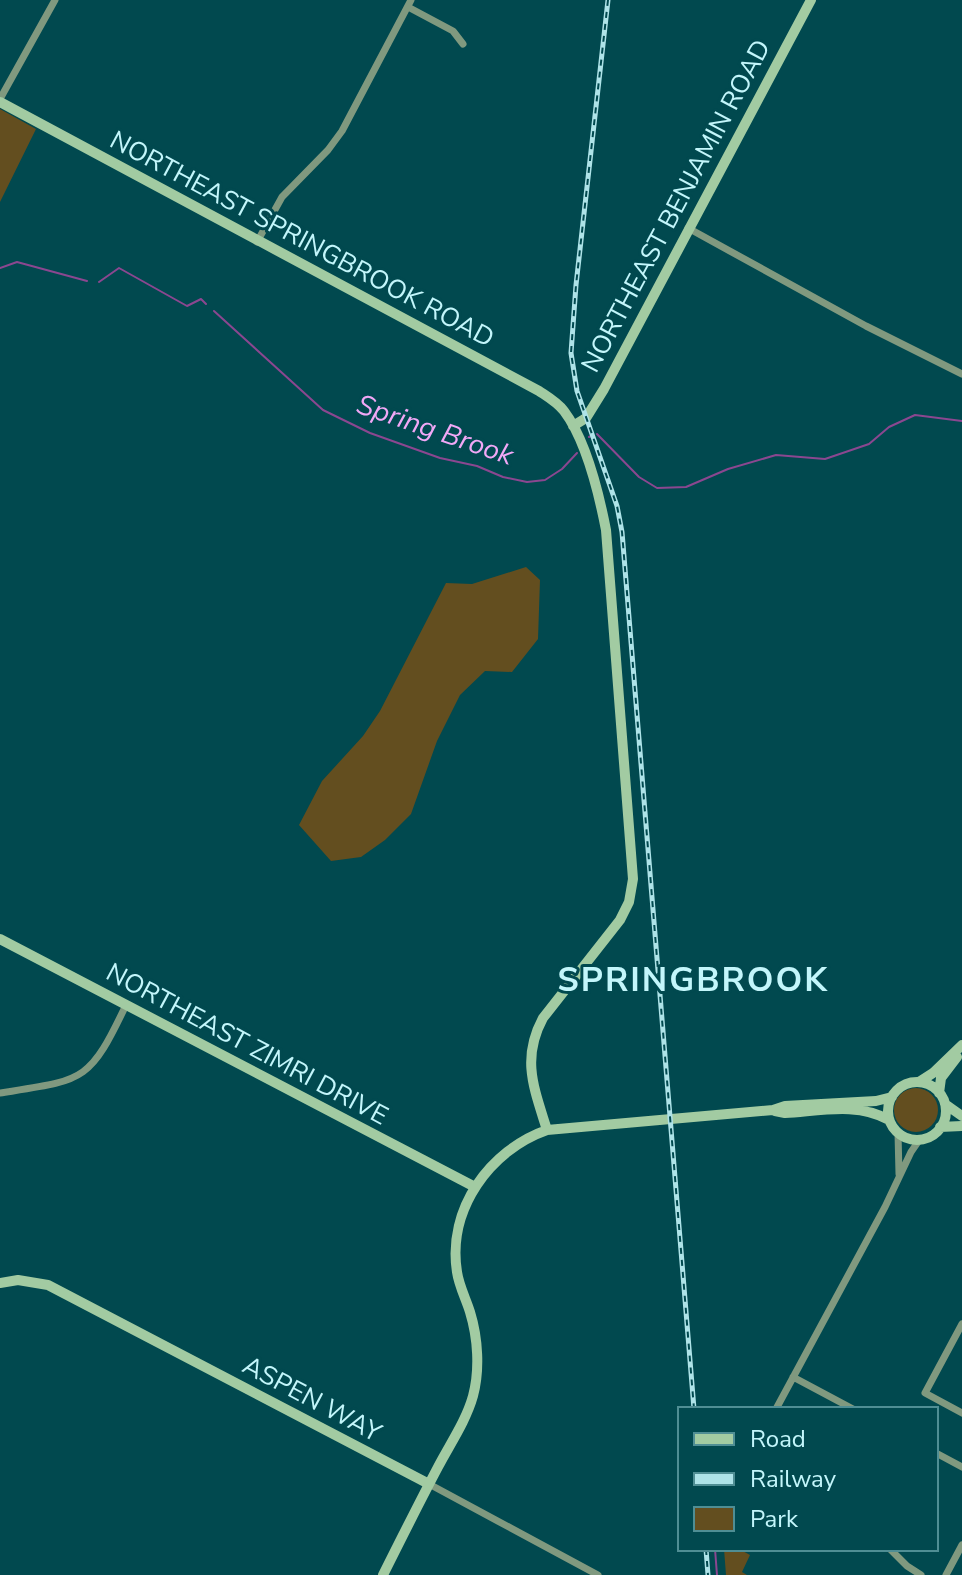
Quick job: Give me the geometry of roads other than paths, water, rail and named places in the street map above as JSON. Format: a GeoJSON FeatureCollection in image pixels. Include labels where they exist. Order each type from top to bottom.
{"type":"FeatureCollection","features":[{"type":"Feature","properties":{"kind":"street"},"geometry":{"type":"LineString","coordinates":[[0,100],[55,0]]}},
{"type":"Feature","properties":{"kind":"street","name":"NORTHEAST BENJAMIN ROAD"},"geometry":{"type":"LineString","coordinates":[[573,426],[586,418],[604,389],[811,0]]}},
{"type":"Feature","properties":{"kind":"street"},"geometry":{"type":"LineString","coordinates":[[257,242],[282,197],[320,159],[342,131],[410,4],[453,31],[463,44]]}},
{"type":"Feature","properties":{"kind":"street","name":"NORTHEAST SPRINGBROOK ROAD"},"geometry":{"type":"LineString","coordinates":[[0,100],[257,242],[539,391],[558,404],[573,426]]}},
{"type":"Feature","properties":{"kind":"street"},"geometry":{"type":"LineString","coordinates":[[688,228],[962,374]]}},
{"type":"Feature","properties":{"kind":"street"},"geometry":{"type":"LineString","coordinates":[[547,1130],[530,1069],[535,1033],[543,1018],[620,920],[629,902],[633,879],[606,530],[596,487],[573,426]]}},
{"type":"Feature","properties":{"kind":"street","name":"NORTHEAST ZIMRI DRIVE"},"geometry":{"type":"LineString","coordinates":[[0,939],[475,1187]]}},
{"type":"Feature","properties":{"kind":"street"},"geometry":{"type":"LineString","coordinates":[[0,1093],[79,1077],[97,1059],[126,1005]]}},
{"type":"Feature","properties":{"kind":"street"},"geometry":{"type":"LineString","coordinates":[[889,1120],[892,1097],[902,1086],[919,1082],[933,1073],[962,1045]]}},
{"type":"Feature","properties":{"kind":"street"},"geometry":{"type":"LineString","coordinates":[[773,1110],[785,1113],[858,1109],[875,1112],[889,1120],[898,1133],[908,1139],[931,1136],[940,1127],[945,1112],[940,1084],[946,1070],[962,1053]]}},
{"type":"Feature","properties":{"kind":"street"},"geometry":{"type":"LineString","coordinates":[[919,1082],[927,1084],[962,1116]]}},
{"type":"Feature","properties":{"kind":"street"},"geometry":{"type":"LineString","coordinates":[[383,1575],[468,1409],[476,1377],[473,1326],[457,1272],[456,1257],[462,1217],[475,1187],[504,1153],[518,1142],[547,1130],[773,1110],[785,1106],[876,1101],[892,1097]]}},
{"type":"Feature","properties":{"kind":"street"},"geometry":{"type":"LineString","coordinates":[[940,1127],[962,1126]]}},
{"type":"Feature","properties":{"kind":"street"},"geometry":{"type":"LineString","coordinates":[[898,1133],[899,1174]]}},
{"type":"Feature","properties":{"kind":"street"},"geometry":{"type":"LineString","coordinates":[[777,1407],[920,1139]]}},
{"type":"Feature","properties":{"kind":"street","name":"ASPEN WAY"},"geometry":{"type":"LineString","coordinates":[[0,1283],[33,1281],[48,1285],[598,1575]]}},
{"type":"Feature","properties":{"kind":"street"},"geometry":{"type":"LineString","coordinates":[[962,1324],[925,1393],[962,1413]]}},
{"type":"Feature","properties":{"kind":"street"},"geometry":{"type":"LineString","coordinates":[[793,1377],[849,1407]]}},
{"type":"Feature","properties":{"kind":"street"},"geometry":{"type":"LineString","coordinates":[[938,1454],[962,1467]]}},
{"type":"Feature","properties":{"kind":"street"},"geometry":{"type":"LineString","coordinates":[[946,1575],[962,1545]]}},
{"type":"Feature","properties":{"kind":"street"},"geometry":{"type":"LineString","coordinates":[[892,1551],[921,1575]]}},
{"type":"Feature","properties":{"kind":"waterway","name":"Spring Brook"},"geometry":{"type":"LineString","coordinates":[[0,268],[17,262],[87,281]]}},
{"type":"Feature","properties":{"kind":"waterway","name":"Spring Brook"},"geometry":{"type":"LineString","coordinates":[[99,282],[119,268],[187,306],[201,299],[206,304]]}},
{"type":"Feature","properties":{"kind":"waterway","name":"Spring Brook"},"geometry":{"type":"LineString","coordinates":[[214,311],[323,410],[370,433],[440,458],[527,482],[545,480],[562,469],[577,453]]}},
{"type":"Feature","properties":{"kind":"waterway","name":"Spring Brook"},"geometry":{"type":"LineString","coordinates":[[597,434],[639,477],[657,488],[686,487],[728,469],[776,455],[825,459],[869,444],[889,427],[915,415],[962,421]]}},
{"type":"Feature","properties":{"kind":"waterway"},"geometry":{"type":"LineString","coordinates":[[715,1551],[717,1575]]}},
{"type":"Feature","properties":{"kind":"railway"},"geometry":{"type":"LineString","coordinates":[[608,0],[571,353],[577,391],[617,506],[622,532],[694,1407]]}},
{"type":"Feature","properties":{"kind":"railway"},"geometry":{"type":"LineString","coordinates":[[706,1551],[708,1575]]}},
{"type":"Feature","properties":{"kind":"district","name":"SPRINGBROOK"},"geometry":{"type":"Point","coordinates":[693,980]}}]}
